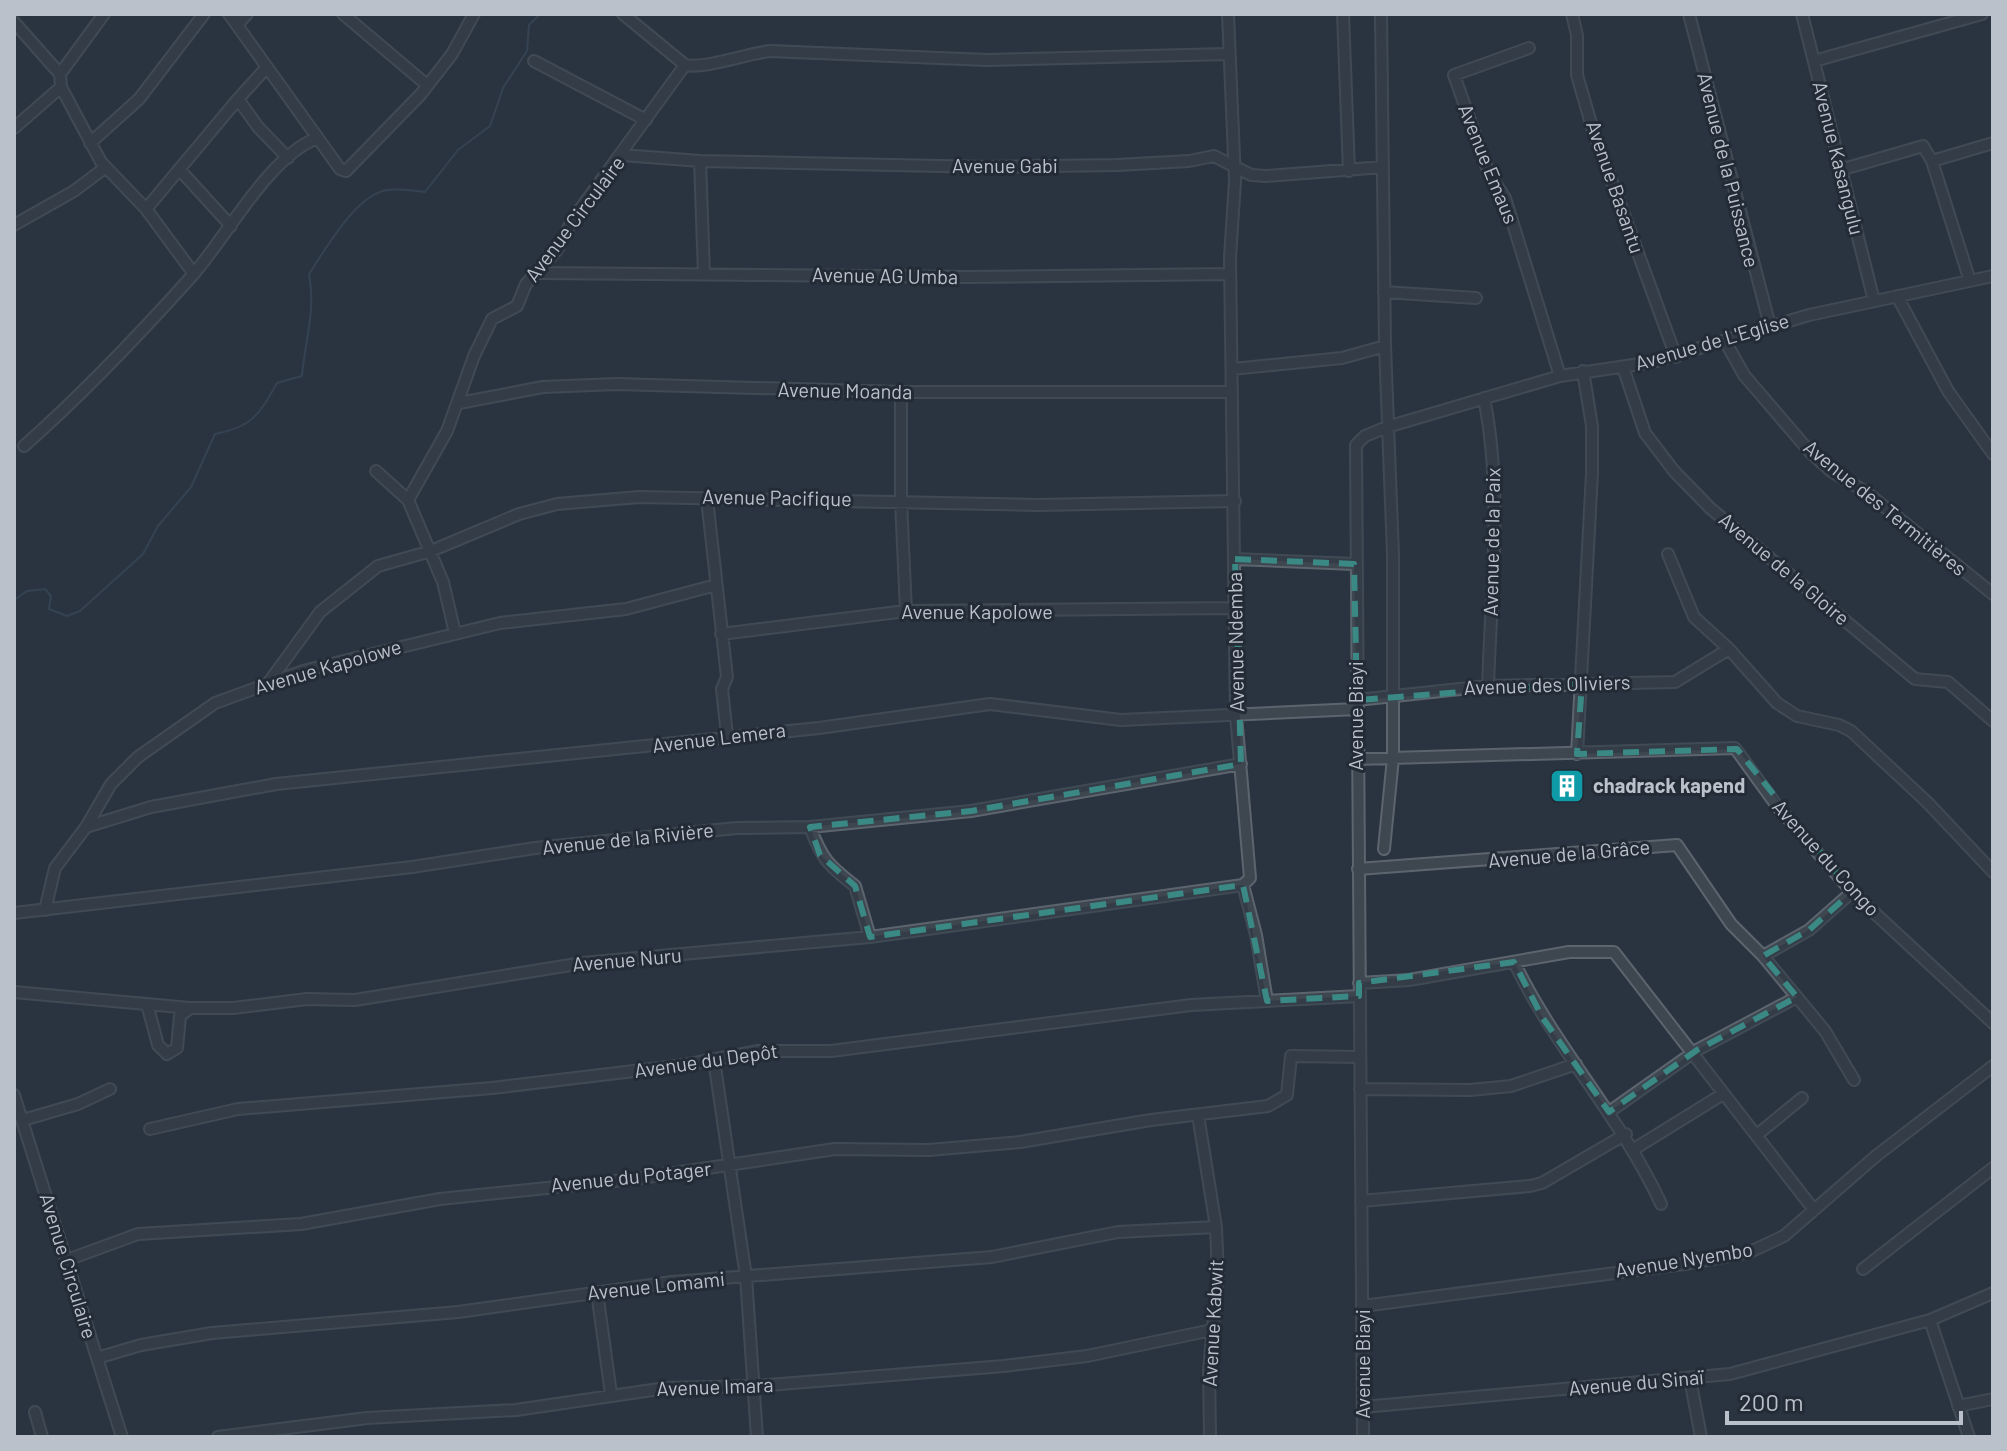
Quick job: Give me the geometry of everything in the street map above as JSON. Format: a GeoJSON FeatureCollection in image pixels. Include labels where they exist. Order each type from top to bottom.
{"type":"FeatureCollection","features":[{"type":"Feature","properties":{"kind":"street"},"geometry":{"type":"LineString","coordinates":[[60,74],[104,14]]}},
{"type":"Feature","properties":{"kind":"street"},"geometry":{"type":"LineString","coordinates":[[90,143],[139,99],[204,14]]}},
{"type":"Feature","properties":{"kind":"street"},"geometry":{"type":"LineString","coordinates":[[229,14],[340,169],[346,171],[427,85],[452,54],[474,14]]}},
{"type":"Feature","properties":{"kind":"street"},"geometry":{"type":"LineString","coordinates":[[237,25],[247,14]]}},
{"type":"Feature","properties":{"kind":"street"},"geometry":{"type":"LineString","coordinates":[[343,14],[427,85]]}},
{"type":"Feature","properties":{"kind":"street"},"geometry":{"type":"LineString","coordinates":[[623,14],[685,65],[702,66],[739,54],[770,51],[987,60],[1227,54]]}},
{"type":"Feature","properties":{"kind":"street","name":"Avenue Ndemba"},"geometry":{"type":"LineString","coordinates":[[1228,14],[1227,54],[1234,166],[1230,274],[1236,715],[1250,878],[1243,885],[1256,935],[1267,1001]]}},
{"type":"Feature","properties":{"kind":"street"},"geometry":{"type":"LineString","coordinates":[[1343,14],[1349,171]]}},
{"type":"Feature","properties":{"kind":"street"},"geometry":{"type":"LineString","coordinates":[[1381,14],[1385,346],[1393,555],[1393,758],[1384,849]]}},
{"type":"Feature","properties":{"kind":"street","name":"Avenue Basantu"},"geometry":{"type":"LineString","coordinates":[[1572,14],[1577,35],[1577,75],[1592,127],[1676,357]]}},
{"type":"Feature","properties":{"kind":"street","name":"Avenue de la Puissance"},"geometry":{"type":"LineString","coordinates":[[1689,14],[1770,326]]}},
{"type":"Feature","properties":{"kind":"street","name":"Avenue Kasangulu"},"geometry":{"type":"LineString","coordinates":[[1802,14],[1874,301]]}},
{"type":"Feature","properties":{"kind":"street"},"geometry":{"type":"LineString","coordinates":[[1814,61],[1982,14]]}},
{"type":"Feature","properties":{"kind":"street"},"geometry":{"type":"LineString","coordinates":[[14,22],[60,74],[61,87],[106,167],[146,209],[194,274]]}},
{"type":"Feature","properties":{"kind":"street","name":"Avenue Emaus"},"geometry":{"type":"LineString","coordinates":[[1529,48],[1454,75],[1489,174],[1505,198],[1560,376]]}},
{"type":"Feature","properties":{"kind":"street"},"geometry":{"type":"LineString","coordinates":[[534,61],[646,120]]}},
{"type":"Feature","properties":{"kind":"street","name":"Avenue Circulaire"},"geometry":{"type":"LineString","coordinates":[[408,500],[459,403],[474,356],[492,319],[512,312],[526,284],[540,273],[573,219],[685,65]]}},
{"type":"Feature","properties":{"kind":"street"},"geometry":{"type":"LineString","coordinates":[[146,209],[267,67]]}},
{"type":"Feature","properties":{"kind":"street"},"geometry":{"type":"LineString","coordinates":[[14,128],[61,87]]}},
{"type":"Feature","properties":{"kind":"street"},"geometry":{"type":"LineString","coordinates":[[238,99],[258,127],[288,158]]}},
{"type":"Feature","properties":{"kind":"street"},"geometry":{"type":"LineString","coordinates":[[24,446],[85,391],[194,274],[288,158],[317,138]]}},
{"type":"Feature","properties":{"kind":"street"},"geometry":{"type":"LineString","coordinates":[[1932,161],[1993,143]]}},
{"type":"Feature","properties":{"kind":"street"},"geometry":{"type":"LineString","coordinates":[[1840,170],[1923,146],[1932,161],[1970,281]]}},
{"type":"Feature","properties":{"kind":"street","name":"Avenue Gabi"},"geometry":{"type":"LineString","coordinates":[[622,155],[700,161],[1016,167],[1189,161],[1214,156],[1251,175],[1266,176],[1383,167]]}},
{"type":"Feature","properties":{"kind":"street"},"geometry":{"type":"LineString","coordinates":[[700,161],[704,274]]}},
{"type":"Feature","properties":{"kind":"street"},"geometry":{"type":"LineString","coordinates":[[14,225],[74,191],[106,167]]}},
{"type":"Feature","properties":{"kind":"street"},"geometry":{"type":"LineString","coordinates":[[179,169],[231,226]]}},
{"type":"Feature","properties":{"kind":"street","name":"Avenue AG Umba"},"geometry":{"type":"LineString","coordinates":[[540,273],[968,277],[1230,274]]}},
{"type":"Feature","properties":{"kind":"street","name":"Avenue de L'Eglise"},"geometry":{"type":"LineString","coordinates":[[1387,427],[1560,376],[1676,357],[1770,326],[1993,276]]}},
{"type":"Feature","properties":{"kind":"street"},"geometry":{"type":"LineString","coordinates":[[1384,292],[1476,298]]}},
{"type":"Feature","properties":{"kind":"street"},"geometry":{"type":"LineString","coordinates":[[1897,296],[1940,379],[1993,454]]}},
{"type":"Feature","properties":{"kind":"street","name":"Avenue des Termitières"},"geometry":{"type":"LineString","coordinates":[[1725,341],[1744,375],[1810,452],[1831,471],[1866,492],[1993,594]]}},
{"type":"Feature","properties":{"kind":"street"},"geometry":{"type":"LineString","coordinates":[[1232,369],[1342,358],[1385,346]]}},
{"type":"Feature","properties":{"kind":"street","name":"Avenue de la Gloire"},"geometry":{"type":"LineString","coordinates":[[1623,367],[1645,433],[1710,508],[1915,679],[1948,682],[1993,721]]}},
{"type":"Feature","properties":{"kind":"street"},"geometry":{"type":"LineString","coordinates":[[1577,754],[1592,473],[1592,426],[1583,371]]}},
{"type":"Feature","properties":{"kind":"street","name":"Avenue Moanda"},"geometry":{"type":"LineString","coordinates":[[459,403],[543,387],[616,384],[901,392],[1232,392]]}},
{"type":"Feature","properties":{"kind":"street"},"geometry":{"type":"LineString","coordinates":[[901,392],[901,501],[906,611]]}},
{"type":"Feature","properties":{"kind":"street","name":"Avenue de la Paix"},"geometry":{"type":"LineString","coordinates":[[1484,398],[1493,443],[1495,485],[1488,686]]}},
{"type":"Feature","properties":{"kind":"street","name":"Avenue Biayi"},"geometry":{"type":"LineString","coordinates":[[1363,1437],[1354,564],[1356,445],[1365,436],[1387,427]]}},
{"type":"Feature","properties":{"kind":"street"},"geometry":{"type":"LineString","coordinates":[[376,471],[408,500],[443,582],[455,633]]}},
{"type":"Feature","properties":{"kind":"street","name":"Avenue Pacifique"},"geometry":{"type":"LineString","coordinates":[[269,682],[295,642],[339,594],[378,566],[431,551],[519,514],[557,504],[639,497],[1039,505],[1235,501]]}},
{"type":"Feature","properties":{"kind":"street"},"geometry":{"type":"LineString","coordinates":[[707,499],[727,677],[722,689],[727,735]]}},
{"type":"Feature","properties":{"kind":"street"},"geometry":{"type":"LineString","coordinates":[[1668,554],[1694,617],[1788,712],[1839,725],[1858,737],[1928,803],[1993,872]]}},
{"type":"Feature","properties":{"kind":"street"},"geometry":{"type":"LineString","coordinates":[[1235,559],[1354,564]]}},
{"type":"Feature","properties":{"kind":"street","name":"Avenue Kapolowe"},"geometry":{"type":"LineString","coordinates":[[45,910],[55,868],[86,827],[111,784],[131,763],[215,703],[269,682],[455,633],[500,623],[626,609],[716,585]]}},
{"type":"Feature","properties":{"kind":"street","name":"Avenue Kapolowe"},"geometry":{"type":"LineString","coordinates":[[721,634],[906,611],[1234,608]]}},
{"type":"Feature","properties":{"kind":"street","name":"Avenue des Oliviers"},"geometry":{"type":"LineString","coordinates":[[1357,704],[1392,696],[1488,686],[1675,682],[1729,649]]}},
{"type":"Feature","properties":{"kind":"street","name":"Avenue Lemera"},"geometry":{"type":"LineString","coordinates":[[86,827],[141,809],[233,790],[660,746],[727,735],[819,728],[990,704],[1121,720],[1236,715],[1357,704]]}},
{"type":"Feature","properties":{"kind":"street","name":"Avenue du Congo"},"geometry":{"type":"LineString","coordinates":[[1357,759],[1737,749],[1777,806],[1852,892],[1993,1023]]}},
{"type":"Feature","properties":{"kind":"street","name":"Avenue de la Rivière"},"geometry":{"type":"LineString","coordinates":[[14,913],[412,867],[535,848],[737,828],[810,827],[971,811],[1241,764]]}},
{"type":"Feature","properties":{"kind":"street"},"geometry":{"type":"LineString","coordinates":[[810,827],[820,855],[832,871],[855,886],[870,937]]}},
{"type":"Feature","properties":{"kind":"street","name":"Avenue de la Grâce"},"geometry":{"type":"LineString","coordinates":[[1358,869],[1677,845],[1731,924],[1763,956],[1825,1031],[1854,1080]]}},
{"type":"Feature","properties":{"kind":"street","name":"Avenue Nuru"},"geometry":{"type":"LineString","coordinates":[[147,1004],[240,1008],[307,999],[355,1000],[583,963],[870,937],[1243,885]]}},
{"type":"Feature","properties":{"kind":"street"},"geometry":{"type":"LineString","coordinates":[[1763,956],[1809,930],[1852,892]]}},
{"type":"Feature","properties":{"kind":"street"},"geometry":{"type":"LineString","coordinates":[[1359,983],[1409,980],[1569,952],[1614,952],[1814,1210]]}},
{"type":"Feature","properties":{"kind":"street"},"geometry":{"type":"LineString","coordinates":[[1514,962],[1542,1017],[1626,1134],[1661,1204]]}},
{"type":"Feature","properties":{"kind":"street"},"geometry":{"type":"LineString","coordinates":[[14,992],[147,1004],[158,1045],[167,1054],[177,1048],[180,1016],[190,1008]]}},
{"type":"Feature","properties":{"kind":"street","name":"Avenue du Depôt"},"geometry":{"type":"LineString","coordinates":[[150,1129],[238,1109],[492,1088],[714,1060],[759,1051],[831,1051],[875,1047],[1191,1005],[1359,996]]}},
{"type":"Feature","properties":{"kind":"street"},"geometry":{"type":"LineString","coordinates":[[1609,1112],[1693,1053],[1797,997]]}},
{"type":"Feature","properties":{"kind":"street","name":"Avenue du Potager"},"geometry":{"type":"LineString","coordinates":[[67,1260],[138,1234],[301,1224],[440,1199],[729,1165],[835,1149],[929,1150],[1020,1142],[1198,1115],[1280,1102],[1291,1086],[1291,1056],[1360,1057]]}},
{"type":"Feature","properties":{"kind":"street"},"geometry":{"type":"LineString","coordinates":[[714,1060],[746,1277],[757,1437]]}},
{"type":"Feature","properties":{"kind":"street"},"geometry":{"type":"LineString","coordinates":[[1360,1089],[1470,1090],[1511,1086],[1576,1064]]}},
{"type":"Feature","properties":{"kind":"street","name":"Avenue Nyembo"},"geometry":{"type":"LineString","coordinates":[[1363,1306],[1684,1264],[1750,1252],[1775,1242],[1876,1156],[1993,1066]]}},
{"type":"Feature","properties":{"kind":"street"},"geometry":{"type":"LineString","coordinates":[[23,1120],[78,1104],[110,1089]]}},
{"type":"Feature","properties":{"kind":"street"},"geometry":{"type":"LineString","coordinates":[[1634,1149],[1723,1094]]}},
{"type":"Feature","properties":{"kind":"street","name":"Avenue Circulaire"},"geometry":{"type":"LineString","coordinates":[[14,1095],[122,1437]]}},
{"type":"Feature","properties":{"kind":"street"},"geometry":{"type":"LineString","coordinates":[[1758,1134],[1802,1098]]}},
{"type":"Feature","properties":{"kind":"street","name":"Avenue Kabwit"},"geometry":{"type":"LineString","coordinates":[[1198,1115],[1216,1227],[1218,1276],[1212,1330],[1210,1437]]}},
{"type":"Feature","properties":{"kind":"street"},"geometry":{"type":"LineString","coordinates":[[1361,1201],[1542,1183],[1626,1134]]}},
{"type":"Feature","properties":{"kind":"street"},"geometry":{"type":"LineString","coordinates":[[1863,1269],[1993,1168]]}},
{"type":"Feature","properties":{"kind":"street","name":"Avenue Lomami"},"geometry":{"type":"LineString","coordinates":[[97,1358],[141,1345],[212,1333],[458,1312],[597,1292],[746,1277],[992,1257],[1118,1232],[1216,1227]]}},
{"type":"Feature","properties":{"kind":"street"},"geometry":{"type":"LineString","coordinates":[[597,1292],[611,1394]]}},
{"type":"Feature","properties":{"kind":"street","name":"Avenue du Sinaï"},"geometry":{"type":"LineString","coordinates":[[1363,1407],[1690,1379],[1776,1364],[1930,1320],[1993,1293]]}},
{"type":"Feature","properties":{"kind":"street"},"geometry":{"type":"LineString","coordinates":[[1930,1320],[1969,1437]]}},
{"type":"Feature","properties":{"kind":"street","name":"Avenue Imara"},"geometry":{"type":"LineString","coordinates":[[218,1437],[288,1432],[434,1413],[516,1410],[611,1394],[722,1384],[755,1386],[930,1373],[1087,1356],[1212,1330]]}},
{"type":"Feature","properties":{"kind":"street"},"geometry":{"type":"LineString","coordinates":[[1690,1379],[1701,1437]]}},
{"type":"Feature","properties":{"kind":"street"},"geometry":{"type":"LineString","coordinates":[[1958,1406],[1993,1399]]}},
{"type":"Feature","properties":{"kind":"street"},"geometry":{"type":"LineString","coordinates":[[35,1412],[42,1437]]}},
{"type":"Feature","properties":{"kind":"highlighted area"},"geometry":{"type":"Polygon","coordinates":[[[1235,559],[1354,564],[1357,700],[1582,683],[1577,754],[1737,749],[1852,892],[1809,930],[1763,956],[1797,997],[1697,1050],[1609,1112],[1542,1017],[1514,962],[1359,983],[1359,996],[1267,1001],[1243,885],[870,937],[855,886],[820,855],[810,827],[971,811],[1241,764],[1235,559]]]}},
{"type":"Feature","properties":{"kind":"waterway"},"geometry":{"type":"LineString","coordinates":[[14,600],[27,591],[45,589],[51,596],[49,609],[67,616],[80,611],[143,554],[158,526],[191,487],[215,434],[246,423],[259,411],[277,383],[302,376],[311,313],[309,274],[333,238],[354,212],[376,193],[397,189],[425,192],[458,150],[490,126],[503,88],[527,51],[529,25],[540,14]]}},
{"type":"Feature","properties":{"kind":"place","name":"chadrack kapend"},"geometry":{"type":"Point","coordinates":[1567,786]}}]}
